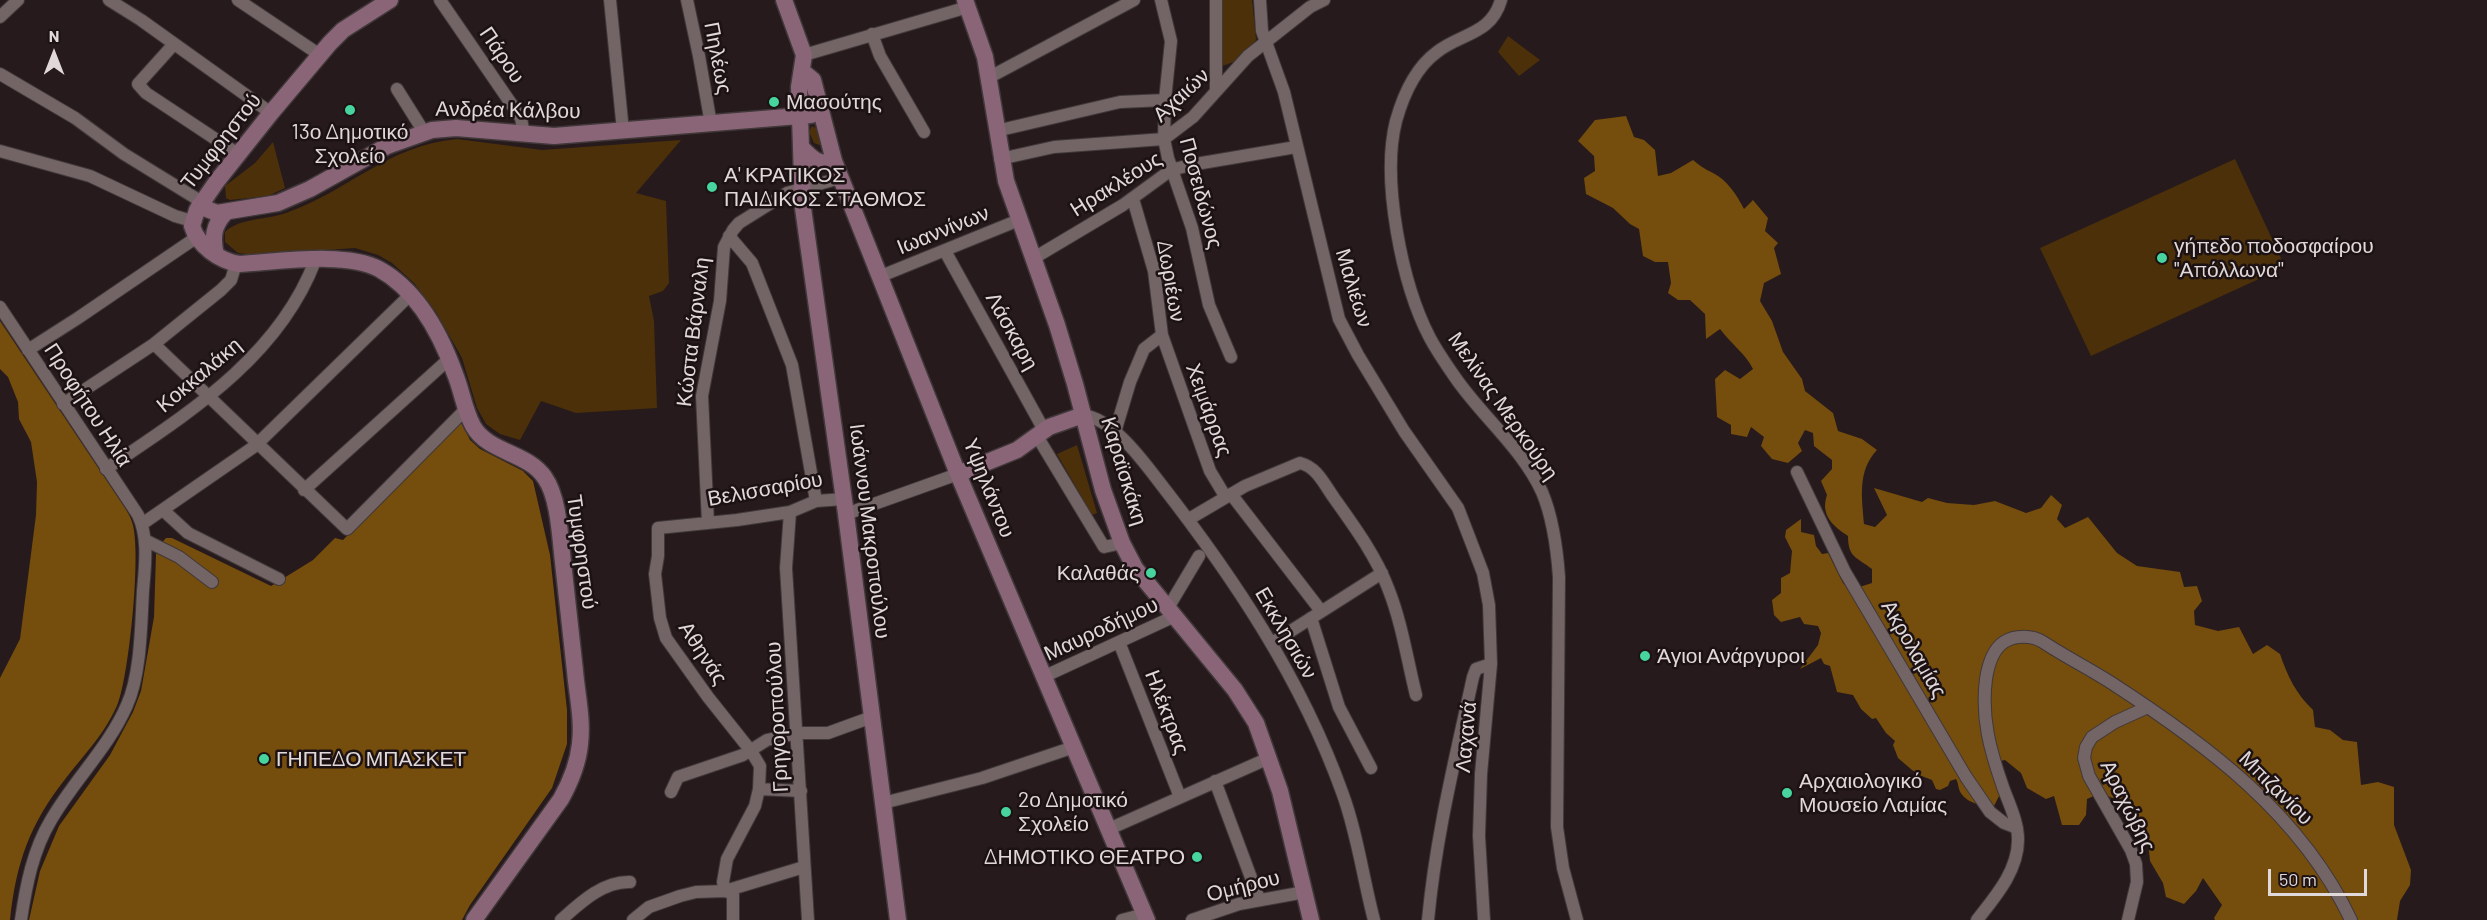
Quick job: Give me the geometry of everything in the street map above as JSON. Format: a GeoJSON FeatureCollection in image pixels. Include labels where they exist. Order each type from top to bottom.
{"type":"FeatureCollection","features":[{"type":"Feature","properties":{"kind":"street"},"geometry":{"type":"LineString","coordinates":[[0,17],[18,0]]}},
{"type":"Feature","properties":{"kind":"street"},"geometry":{"type":"LineString","coordinates":[[108,0],[271,113]]}},
{"type":"Feature","properties":{"kind":"street"},"geometry":{"type":"LineString","coordinates":[[238,0],[320,55]]}},
{"type":"Feature","properties":{"kind":"street","name":"Πάρου"},"geometry":{"type":"LineString","coordinates":[[441,0],[521,118],[524,135]]}},
{"type":"Feature","properties":{"kind":"street"},"geometry":{"type":"LineString","coordinates":[[610,0],[623,131]]}},
{"type":"Feature","properties":{"kind":"street","name":"Πηλέως"},"geometry":{"type":"LineString","coordinates":[[687,0],[711,124]]}},
{"type":"Feature","properties":{"kind":"street","name":"Υψηλάντου"},"geometry":{"type":"LineString","coordinates":[[784,0],[803,63],[813,80],[820,114],[840,178],[958,474],[1146,917]]}},
{"type":"Feature","properties":{"kind":"street"},"geometry":{"type":"LineString","coordinates":[[988,78],[1134,0]]}},
{"type":"Feature","properties":{"kind":"street","name":"Ποσειδώνος"},"geometry":{"type":"LineString","coordinates":[[1161,0],[1172,41],[1165,100],[1164,139],[1171,170],[1192,228],[1209,305],[1231,357]]}},
{"type":"Feature","properties":{"kind":"street"},"geometry":{"type":"LineString","coordinates":[[1216,0],[1216,91]]}},
{"type":"Feature","properties":{"kind":"street","name":"Μαλιέων"},"geometry":{"type":"LineString","coordinates":[[1260,0],[1260,20],[1284,92],[1332,298],[1344,330],[1404,431],[1454,502],[1478,560]]}},
{"type":"Feature","properties":{"kind":"street","name":"Αχαιών"},"geometry":{"type":"LineString","coordinates":[[1000,159],[1054,147],[1164,139],[1179,130],[1248,56],[1310,7],[1324,0]]}},
{"type":"Feature","properties":{"kind":"street","name":"Μελίνας Μερκούρη"},"geometry":{"type":"LineString","coordinates":[[1501,0],[1494,17],[1488,23],[1440,50],[1418,71],[1396,121],[1391,181],[1403,256],[1412,289],[1431,338],[1458,381],[1534,478],[1549,514],[1557,556],[1558,577],[1557,827],[1563,868],[1577,920]]}},
{"type":"Feature","properties":{"kind":"street","name":"Τυμφρηστού"},"geometry":{"type":"LineString","coordinates":[[377,3],[343,30],[271,113],[238,154],[198,216],[216,255],[236,264],[346,260],[369,265],[391,277],[410,295],[433,328],[449,359],[473,425],[483,438],[528,462],[542,474],[549,484],[559,532],[581,729],[576,764],[561,799],[474,920]]}},
{"type":"Feature","properties":{"kind":"street"},"geometry":{"type":"LineString","coordinates":[[803,63],[872,34],[967,3]]}},
{"type":"Feature","properties":{"kind":"street","name":"Καραϊσκάκη"},"geometry":{"type":"LineString","coordinates":[[967,3],[980,40],[1000,159],[1019,220],[1060,334],[1103,490],[1122,543],[1135,568],[1246,706],[1269,758],[1283,800],[1311,920]]}},
{"type":"Feature","properties":{"kind":"street"},"geometry":{"type":"LineString","coordinates":[[872,34],[880,56],[924,132]]}},
{"type":"Feature","properties":{"kind":"street"},"geometry":{"type":"LineString","coordinates":[[174,44],[138,84],[164,105],[238,154]]}},
{"type":"Feature","properties":{"kind":"street","name":"Υψηλάντου"},"geometry":{"type":"LineString","coordinates":[[801,147],[799,117],[803,63]]}},
{"type":"Feature","properties":{"kind":"street"},"geometry":{"type":"LineString","coordinates":[[0,74],[75,118],[124,154],[198,216]]}},
{"type":"Feature","properties":{"kind":"street"},"geometry":{"type":"LineString","coordinates":[[397,89],[424,132]]}},
{"type":"Feature","properties":{"kind":"street"},"geometry":{"type":"LineString","coordinates":[[996,131],[1120,102],[1165,100]]}},
{"type":"Feature","properties":{"kind":"street","name":"Ανδρέα Κάλβου"},"geometry":{"type":"LineString","coordinates":[[198,216],[285,201],[387,146],[424,132],[456,128],[554,136],[820,114]]}},
{"type":"Feature","properties":{"kind":"street"},"geometry":{"type":"LineString","coordinates":[[801,147],[819,163],[834,161]]}},
{"type":"Feature","properties":{"kind":"street","name":"Ιωάννου Μακροπούλου"},"geometry":{"type":"LineString","coordinates":[[801,147],[803,208],[845,506],[898,920]]}},
{"type":"Feature","properties":{"kind":"street","name":"Ηρακλέους"},"geometry":{"type":"LineString","coordinates":[[1034,258],[1133,199],[1171,170],[1296,147]]}},
{"type":"Feature","properties":{"kind":"street"},"geometry":{"type":"LineString","coordinates":[[0,151],[90,176],[175,216],[198,216]]}},
{"type":"Feature","properties":{"kind":"street","name":"Κώστα Βάρναλη"},"geometry":{"type":"LineString","coordinates":[[708,523],[702,396],[720,301],[724,247],[739,223],[788,193],[840,178]]}},
{"type":"Feature","properties":{"kind":"street","name":"Δωριέων"},"geometry":{"type":"LineString","coordinates":[[1133,199],[1154,271],[1161,335]]}},
{"type":"Feature","properties":{"kind":"street"},"geometry":{"type":"LineString","coordinates":[[216,255],[214,231],[219,219],[226,212]]}},
{"type":"Feature","properties":{"kind":"street"},"geometry":{"type":"LineString","coordinates":[[28,350],[78,318],[198,216]]}},
{"type":"Feature","properties":{"kind":"street","name":"Ιωαννίνων"},"geometry":{"type":"LineString","coordinates":[[881,276],[1019,220]]}},
{"type":"Feature","properties":{"kind":"street"},"geometry":{"type":"LineString","coordinates":[[729,236],[752,263],[792,365],[816,501]]}},
{"type":"Feature","properties":{"kind":"street","name":"Λάσκαρη"},"geometry":{"type":"LineString","coordinates":[[945,250],[1040,433],[1104,547],[1122,543]]}},
{"type":"Feature","properties":{"kind":"street","name":"Κοκκαλάκη"},"geometry":{"type":"LineString","coordinates":[[106,469],[210,397],[266,341],[302,289],[315,261]]}},
{"type":"Feature","properties":{"kind":"street"},"geometry":{"type":"LineString","coordinates":[[63,404],[154,344],[228,285],[236,264]]}},
{"type":"Feature","properties":{"kind":"street"},"geometry":{"type":"LineString","coordinates":[[21,920],[29,873],[45,831],[117,724],[130,697],[142,607],[145,540],[142,524],[243,456],[410,295]]}},
{"type":"Feature","properties":{"kind":"street","name":"Προφήτου Ηλία"},"geometry":{"type":"LineString","coordinates":[[0,307],[142,524]]}},
{"type":"Feature","properties":{"kind":"street"},"geometry":{"type":"LineString","coordinates":[[1115,432],[1130,382],[1144,349],[1161,335]]}},
{"type":"Feature","properties":{"kind":"street","name":"Χειμάρρας"},"geometry":{"type":"LineString","coordinates":[[1161,335],[1210,471],[1316,614],[1339,707],[1371,768]]}},
{"type":"Feature","properties":{"kind":"street"},"geometry":{"type":"LineString","coordinates":[[154,344],[346,529],[466,409]]}},
{"type":"Feature","properties":{"kind":"street"},"geometry":{"type":"LineString","coordinates":[[304,490],[449,359]]}},
{"type":"Feature","properties":{"kind":"street","name":"Βελισσαρίου"},"geometry":{"type":"LineString","coordinates":[[658,528],[790,512],[816,501],[845,506],[958,474],[1017,450],[1040,433],[1083,415]]}},
{"type":"Feature","properties":{"kind":"street","name":"Εκκλησιών"},"geometry":{"type":"LineString","coordinates":[[1083,415],[1102,422],[1115,432],[1149,468],[1230,576],[1272,643],[1308,713],[1343,794],[1374,920]]}},
{"type":"Feature","properties":{"kind":"street"},"geometry":{"type":"LineString","coordinates":[[1189,519],[1228,495],[1289,467],[1300,464],[1308,465],[1341,507],[1382,573],[1407,652],[1416,695]]}},
{"type":"Feature","properties":{"kind":"street","name":"Ακρολαμίας"},"geometry":{"type":"LineString","coordinates":[[1797,472],[1845,572],[1966,777],[1990,812],[2004,824],[2017,828]]}},
{"type":"Feature","properties":{"kind":"street"},"geometry":{"type":"LineString","coordinates":[[164,511],[188,534],[279,579]]}},
{"type":"Feature","properties":{"kind":"street","name":"Γρηγοροπούλου"},"geometry":{"type":"LineString","coordinates":[[790,512],[786,568],[808,920]]}},
{"type":"Feature","properties":{"kind":"street","name":"Αθηνάς"},"geometry":{"type":"LineString","coordinates":[[658,528],[658,556],[655,574],[660,618],[666,638],[708,697],[751,751]]}},
{"type":"Feature","properties":{"kind":"street"},"geometry":{"type":"LineString","coordinates":[[145,540],[179,556],[212,582]]}},
{"type":"Feature","properties":{"kind":"street","name":"Μαυροδήμου"},"geometry":{"type":"LineString","coordinates":[[1043,677],[1119,642],[1171,612],[1199,556]]}},
{"type":"Feature","properties":{"kind":"street","name":"Λαχανά"},"geometry":{"type":"LineString","coordinates":[[1478,560],[1489,605],[1491,664],[1481,774],[1479,836],[1484,920]]}},
{"type":"Feature","properties":{"kind":"street"},"geometry":{"type":"LineString","coordinates":[[1272,643],[1382,573]]}},
{"type":"Feature","properties":{"kind":"street","name":"Μπιζανίου"},"geometry":{"type":"LineString","coordinates":[[2017,828],[1989,745],[1985,714],[1988,669],[2002,644],[2014,638],[2036,638],[2148,707],[2197,741],[2242,778],[2272,807],[2325,872],[2351,920]]}},
{"type":"Feature","properties":{"kind":"street","name":"Ηλέκτρας"},"geometry":{"type":"LineString","coordinates":[[1119,642],[1179,797]]}},
{"type":"Feature","properties":{"kind":"street"},"geometry":{"type":"LineString","coordinates":[[1428,920],[1444,803],[1473,678],[1476,669],[1491,664]]}},
{"type":"Feature","properties":{"kind":"street","name":"Αραχώβης"},"geometry":{"type":"LineString","coordinates":[[2128,920],[2137,882],[2136,864],[2126,840],[2089,776],[2084,758],[2086,747],[2092,737],[2115,722],[2148,707]]}},
{"type":"Feature","properties":{"kind":"street"},"geometry":{"type":"LineString","coordinates":[[671,792],[678,777],[743,755],[767,740],[798,733],[828,733],[872,717]]}},
{"type":"Feature","properties":{"kind":"street"},"geometry":{"type":"LineString","coordinates":[[883,803],[982,778],[1074,747]]}},
{"type":"Feature","properties":{"kind":"street"},"geometry":{"type":"LineString","coordinates":[[725,891],[723,882],[732,845],[754,806],[759,789],[760,766],[751,751]]}},
{"type":"Feature","properties":{"kind":"street"},"geometry":{"type":"LineString","coordinates":[[1108,829],[1269,758]]}},
{"type":"Feature","properties":{"kind":"street"},"geometry":{"type":"LineString","coordinates":[[1215,781],[1259,899]]}},
{"type":"Feature","properties":{"kind":"street"},"geometry":{"type":"LineString","coordinates":[[759,789],[801,791]]}},
{"type":"Feature","properties":{"kind":"street"},"geometry":{"type":"LineString","coordinates":[[1977,920],[2011,871],[2018,846],[2017,828]]}},
{"type":"Feature","properties":{"kind":"street"},"geometry":{"type":"LineString","coordinates":[[633,920],[649,907],[696,892],[725,891],[804,867]]}},
{"type":"Feature","properties":{"kind":"street"},"geometry":{"type":"LineString","coordinates":[[561,920],[590,896],[620,881],[630,882]]}},
{"type":"Feature","properties":{"kind":"street"},"geometry":{"type":"LineString","coordinates":[[725,891],[733,894],[733,920]]}},
{"type":"Feature","properties":{"kind":"street","name":"Ομήρου"},"geometry":{"type":"LineString","coordinates":[[1192,920],[1215,916],[1259,899],[1305,892]]}},
{"type":"Feature","properties":{"kind":"street"},"geometry":{"type":"LineString","coordinates":[[1122,920],[1146,917]]}},
{"type":"Feature","properties":{"kind":"shaded area"},"geometry":{"type":"Polygon","coordinates":[[[1219,0],[1252,0],[1256,39],[1247,54],[1219,67],[1219,0]]]}},
{"type":"Feature","properties":{"kind":"shaded area"},"geometry":{"type":"Polygon","coordinates":[[[1508,36],[1540,60],[1519,76],[1498,52],[1508,36]]]}},
{"type":"Feature","properties":{"kind":"shaded area"},"geometry":{"type":"Polygon","coordinates":[[[1626,116],[1634,137],[1644,140],[1655,150],[1658,176],[1671,173],[1693,160],[1727,184],[1744,209],[1753,200],[1768,218],[1765,231],[1778,243],[1774,248],[1781,274],[1764,283],[1760,301],[1772,321],[1783,352],[1802,379],[1805,391],[1833,413],[1838,431],[1862,439],[1877,450],[1866,467],[1862,485],[1864,524],[1875,527],[1887,515],[1874,488],[1922,502],[1928,498],[1947,503],[1974,505],[1995,501],[2026,513],[2041,508],[2051,495],[2062,505],[2057,519],[2065,528],[2088,517],[2117,553],[2137,566],[2180,572],[2184,587],[2197,586],[2202,601],[2194,611],[2195,625],[2218,631],[2239,627],[2253,654],[2267,645],[2280,654],[2293,684],[2313,710],[2315,727],[2330,730],[2343,740],[2357,742],[2361,785],[2378,782],[2394,787],[2394,825],[2411,870],[2410,885],[2400,901],[2397,920],[2215,920],[2222,905],[2203,878],[2196,891],[2184,904],[2166,897],[2163,883],[2150,861],[2148,842],[2127,817],[2126,804],[2101,793],[2087,799],[2086,815],[2079,825],[2062,825],[2054,796],[2046,799],[2027,788],[2021,773],[2005,760],[1992,763],[2000,794],[1994,806],[1984,806],[1964,797],[1956,779],[1940,790],[1936,789],[1932,780],[1919,775],[1898,758],[1893,745],[1895,741],[1886,733],[1876,718],[1872,719],[1861,709],[1853,695],[1837,692],[1830,666],[1824,664],[1821,658],[1800,669],[1818,645],[1821,633],[1818,626],[1804,624],[1800,617],[1781,622],[1774,615],[1772,600],[1781,593],[1781,578],[1790,573],[1792,551],[1785,537],[1786,530],[1801,519],[1801,532],[1814,535],[1816,546],[1822,554],[1828,553],[1843,583],[1850,590],[1872,583],[1872,569],[1852,553],[1848,536],[1829,519],[1825,508],[1827,495],[1821,481],[1832,469],[1832,460],[1814,446],[1813,433],[1805,430],[1798,443],[1802,451],[1788,463],[1772,459],[1761,446],[1764,437],[1751,427],[1747,437],[1731,434],[1731,425],[1717,417],[1715,379],[1725,370],[1740,379],[1753,369],[1750,363],[1720,329],[1706,339],[1705,314],[1690,300],[1678,300],[1668,293],[1671,283],[1668,262],[1655,262],[1643,256],[1639,229],[1613,208],[1586,194],[1584,178],[1595,171],[1594,156],[1578,141],[1595,120],[1626,116]]]}},
{"type":"Feature","properties":{"kind":"shaded area"},"geometry":{"type":"Polygon","coordinates":[[[812,126],[818,129],[822,146],[814,143],[809,132],[812,126]]]}},
{"type":"Feature","properties":{"kind":"shaded area"},"geometry":{"type":"Polygon","coordinates":[[[457,139],[542,150],[681,140],[636,193],[666,201],[669,283],[663,291],[649,296],[654,321],[657,408],[576,413],[541,401],[520,440],[500,434],[486,424],[477,408],[462,358],[436,312],[414,283],[392,263],[378,255],[355,248],[255,255],[238,253],[225,242],[225,232],[231,227],[286,213],[309,204],[368,170],[409,150],[457,139]]]}},
{"type":"Feature","properties":{"kind":"shaded area"},"geometry":{"type":"Polygon","coordinates":[[[273,142],[285,188],[268,196],[230,200],[226,198],[225,186],[255,163],[273,142]]]}},
{"type":"Feature","properties":{"kind":"shaded area","name":"γήπεδο ποδοσφαίρου ''Απόλλωνα''"},"geometry":{"type":"Polygon","coordinates":[[[2235,159],[2285,267],[2091,356],[2040,248],[2235,159]]]}},
{"type":"Feature","properties":{"kind":"shaded area"},"geometry":{"type":"Polygon","coordinates":[[[0,321],[127,512],[135,536],[136,558],[130,641],[118,703],[101,733],[54,795],[34,828],[16,880],[10,920],[0,920],[0,678],[20,639],[36,515],[37,482],[31,442],[19,419],[18,402],[8,377],[0,369],[0,321]]]}},
{"type":"Feature","properties":{"kind":"shaded area"},"geometry":{"type":"Polygon","coordinates":[[[458,422],[462,424],[470,440],[480,449],[523,471],[533,481],[550,555],[567,710],[567,744],[552,788],[470,905],[462,920],[29,920],[40,871],[59,826],[110,755],[133,712],[141,691],[154,617],[157,548],[166,538],[172,538],[271,586],[313,560],[335,538],[343,540],[458,422]]]}},
{"type":"Feature","properties":{"kind":"shaded area"},"geometry":{"type":"Polygon","coordinates":[[[1077,445],[1097,513],[1092,515],[1057,454],[1077,445]]]}},
{"type":"Feature","properties":{"kind":"place","name":"Μασούτης"},"geometry":{"type":"Point","coordinates":[774,102]}},
{"type":"Feature","properties":{"kind":"place","name":"13ο Δημοτικό Σχολείο"},"geometry":{"type":"Point","coordinates":[350,110]}},
{"type":"Feature","properties":{"kind":"place","name":"Α' ΚΡΑΤΙΚΟΣ ΠΑΙΔΙΚΟΣ ΣΤΑΘΜΟΣ"},"geometry":{"type":"Point","coordinates":[712,187]}},
{"type":"Feature","properties":{"kind":"place","name":"γήπεδο ποδοσφαίρου ''Απόλλωνα''"},"geometry":{"type":"Point","coordinates":[2162,258]}},
{"type":"Feature","properties":{"kind":"place","name":"Καλαθάς"},"geometry":{"type":"Point","coordinates":[1151,573]}},
{"type":"Feature","properties":{"kind":"place","name":"Άγιοι Ανάργυροι"},"geometry":{"type":"Point","coordinates":[1645,656]}},
{"type":"Feature","properties":{"kind":"place","name":"ΓΗΠΕΔΟ ΜΠΑΣΚΕΤ"},"geometry":{"type":"Point","coordinates":[264,759]}},
{"type":"Feature","properties":{"kind":"place","name":"Αρχαιολογικό Μουσείο Λαμίας"},"geometry":{"type":"Point","coordinates":[1787,793]}},
{"type":"Feature","properties":{"kind":"place","name":"2ο Δημοτικό Σχολείο"},"geometry":{"type":"Point","coordinates":[1006,812]}},
{"type":"Feature","properties":{"kind":"place","name":"ΔΗΜΟΤΙΚΟ ΘΕΑΤΡΟ"},"geometry":{"type":"Point","coordinates":[1197,857]}}]}
